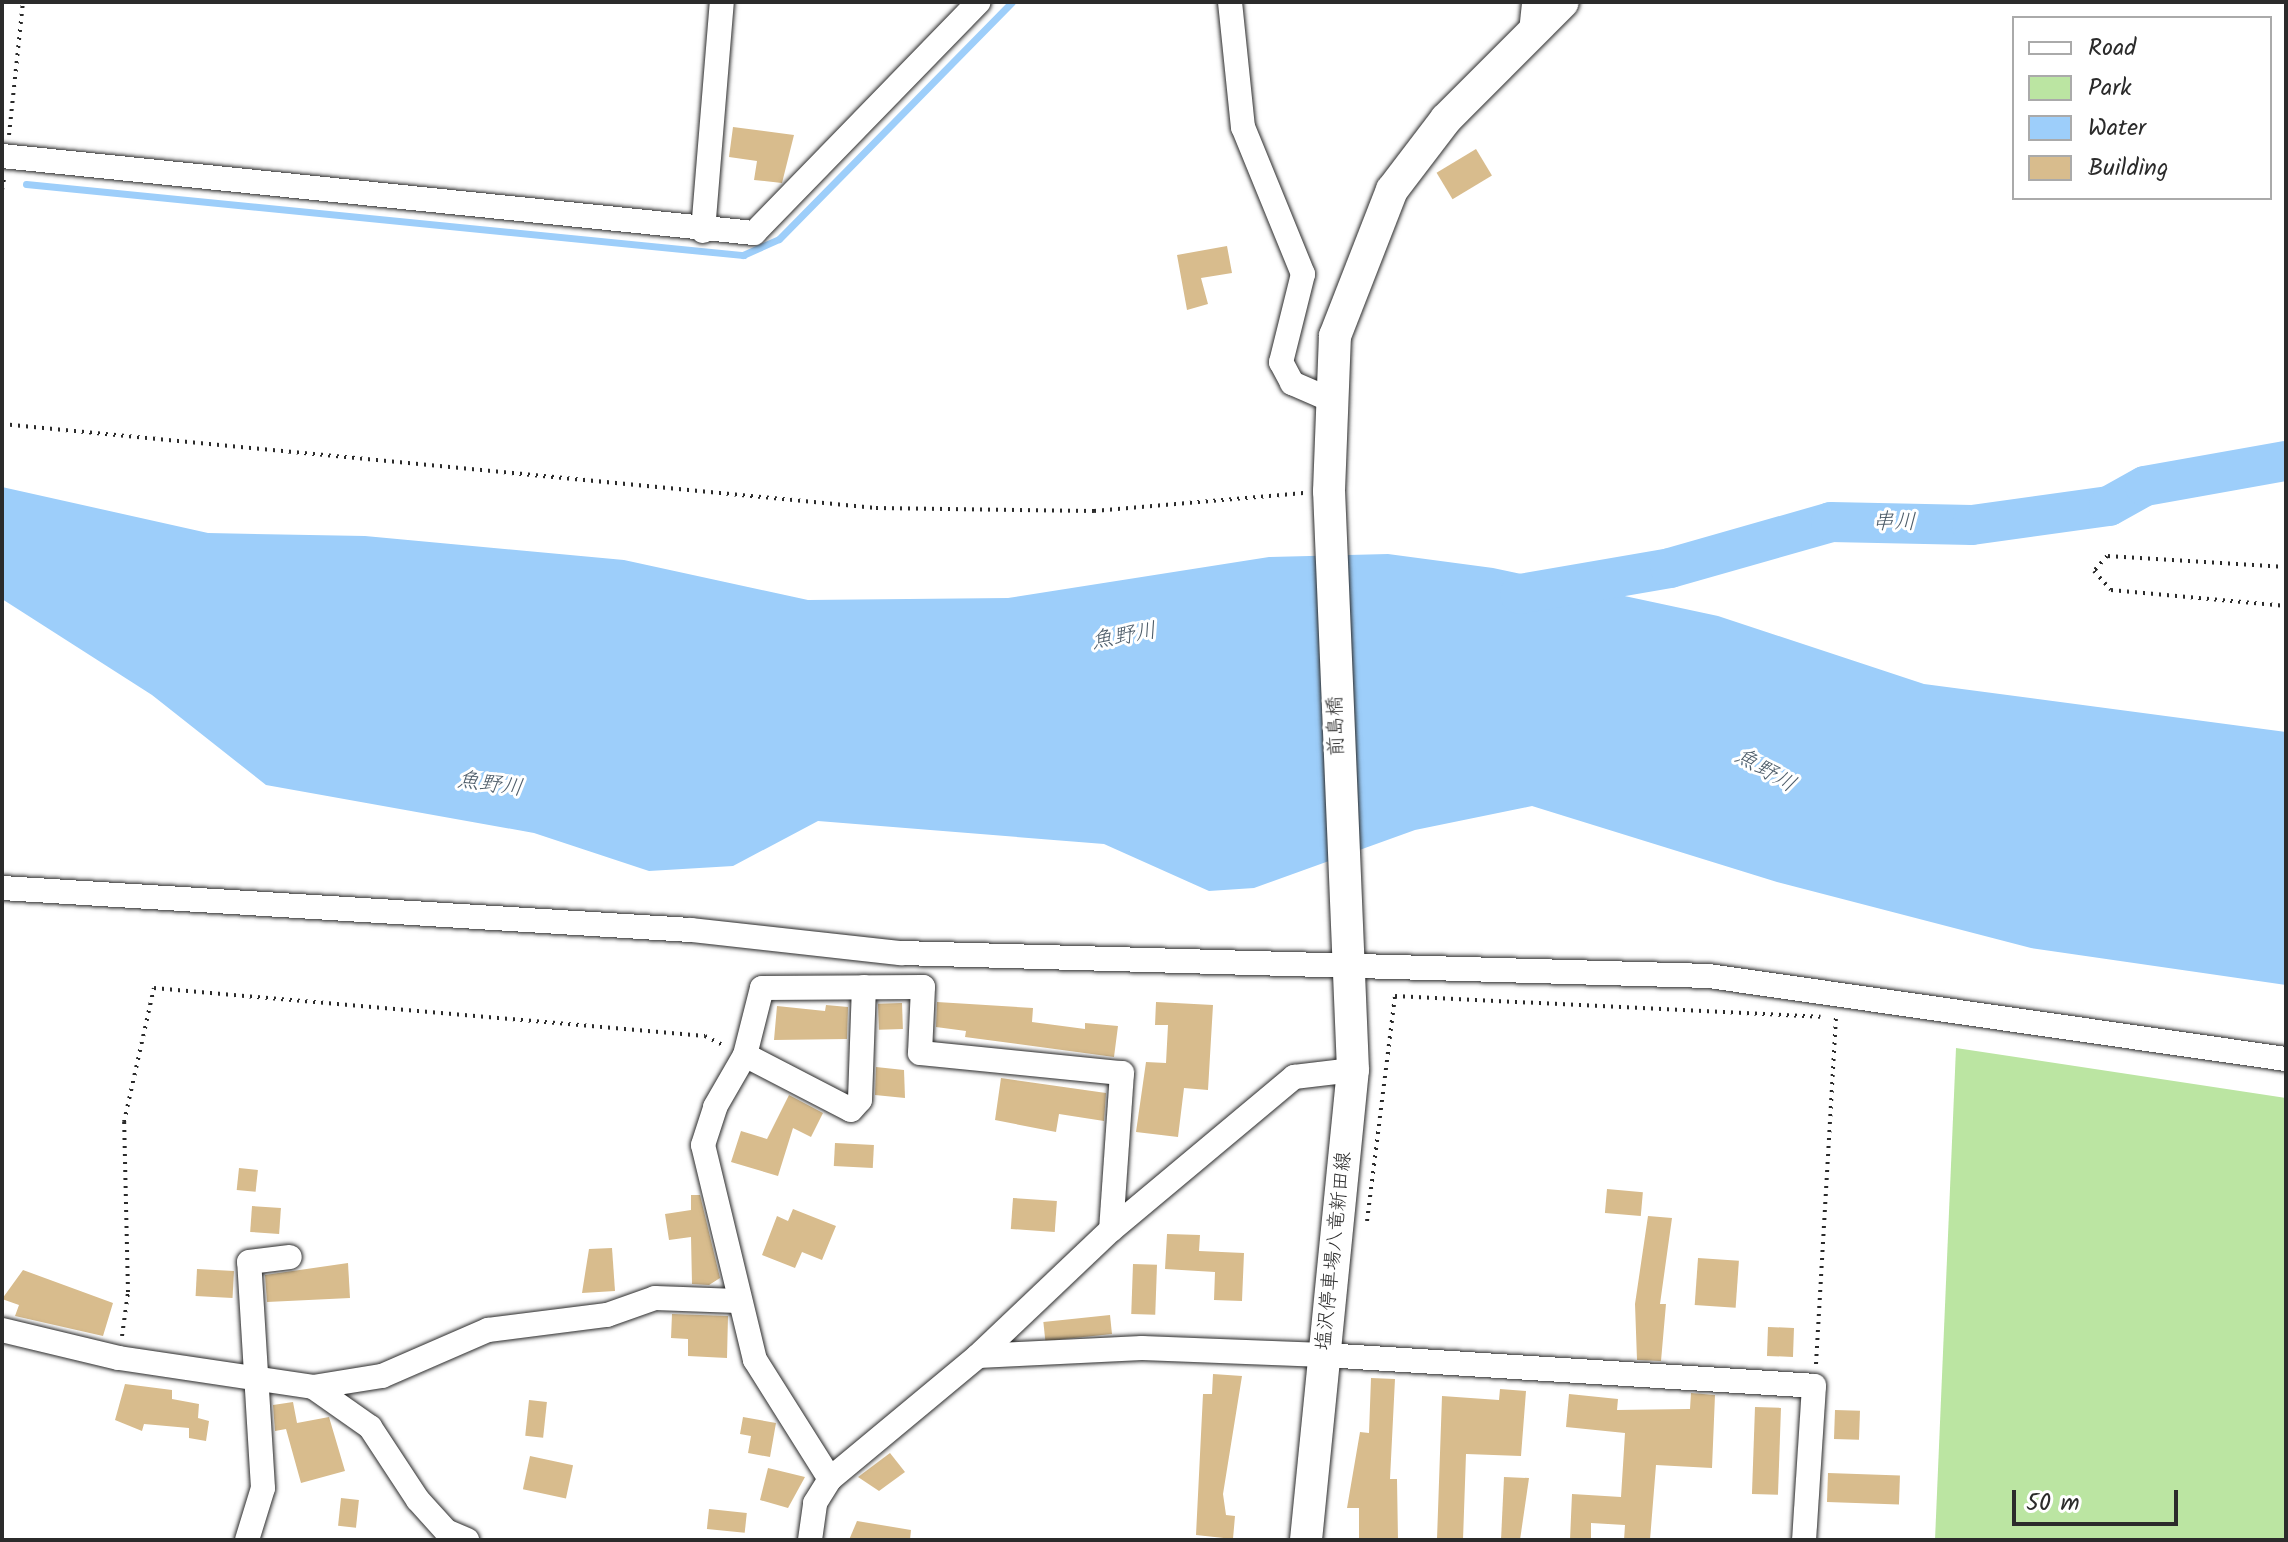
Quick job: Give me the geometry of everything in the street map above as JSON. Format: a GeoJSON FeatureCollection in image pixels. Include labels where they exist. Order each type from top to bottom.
{"type":"FeatureCollection","features":[{"type":"Feature","properties":{"kind":"main road"},"geometry":{"type":"LineString","coordinates":[[1329,491],[1335,336],[1392,190],[1446,119],[1532,17],[1563,2]]}},
{"type":"Feature","properties":{"kind":"main road","name":"前島橋"},"geometry":{"type":"LineString","coordinates":[[1329,491],[1346,961]]}},
{"type":"Feature","properties":{"kind":"main road","name":"塩沢停車場八竜新田線"},"geometry":{"type":"LineString","coordinates":[[1306,1540],[1353,1070],[1346,961]]}},
{"type":"Feature","properties":{"kind":"street"},"geometry":{"type":"LineString","coordinates":[[703,231],[722,2]]}},
{"type":"Feature","properties":{"kind":"street"},"geometry":{"type":"LineString","coordinates":[[4,157],[703,231],[754,233],[979,2]]}},
{"type":"Feature","properties":{"kind":"street"},"geometry":{"type":"LineString","coordinates":[[1230,2],[1243,127],[1303,274],[1281,362],[1292,383],[1331,400]]}},
{"type":"Feature","properties":{"kind":"street"},"geometry":{"type":"LineString","coordinates":[[2,888],[691,930],[901,953],[1346,961],[1823,988],[2286,1059]]}},
{"type":"Feature","properties":{"kind":"street"},"geometry":{"type":"LineString","coordinates":[[745,1055],[851,1110],[860,1100],[864,987]]}},
{"type":"Feature","properties":{"kind":"street"},"geometry":{"type":"LineString","coordinates":[[830,1479],[755,1360],[738,1301],[735,1255],[703,1145],[715,1107],[745,1055],[762,988],[923,987],[920,1053],[1122,1073],[1111,1230]]}},
{"type":"Feature","properties":{"kind":"street"},"geometry":{"type":"LineString","coordinates":[[810,1540],[815,1503],[830,1479],[978,1356],[1111,1230],[1294,1077],[1353,1070]]}},
{"type":"Feature","properties":{"kind":"street"},"geometry":{"type":"LineString","coordinates":[[247,1540],[263,1488],[251,1378],[249,1262],[290,1257]]}},
{"type":"Feature","properties":{"kind":"street"},"geometry":{"type":"LineString","coordinates":[[2,1330],[119,1358],[313,1387],[382,1376],[488,1330],[607,1315],[655,1298],[738,1301]]}},
{"type":"Feature","properties":{"kind":"street"},"geometry":{"type":"LineString","coordinates":[[978,1356],[1142,1348],[1324,1355],[1814,1386],[1804,1540]]}},
{"type":"Feature","properties":{"kind":"street"},"geometry":{"type":"LineString","coordinates":[[313,1387],[370,1427],[418,1500],[446,1531],[467,1540]]}},
{"type":"Feature","properties":{"kind":"path"},"geometry":{"type":"LineString","coordinates":[[2,190],[23,2]]}},
{"type":"Feature","properties":{"kind":"path"},"geometry":{"type":"LineString","coordinates":[[2,424],[876,508],[1094,511],[1329,491]]}},
{"type":"Feature","properties":{"kind":"path"},"geometry":{"type":"LineString","coordinates":[[2286,567],[2107,556],[2094,571],[2111,590],[2286,606]]}},
{"type":"Feature","properties":{"kind":"path"},"geometry":{"type":"LineString","coordinates":[[119,1358],[128,1292],[124,1122],[154,988],[705,1036],[745,1055]]}},
{"type":"Feature","properties":{"kind":"path"},"geometry":{"type":"LineString","coordinates":[[1366,1231],[1395,996],[1837,1018],[1814,1386]]}},
{"type":"Feature","properties":{"kind":"green space"},"geometry":{"type":"Polygon","coordinates":[[[1956,1048],[2286,1098],[2286,1540],[1935,1540],[1956,1048]]]}},
{"type":"Feature","properties":{"kind":"water","name":"魚野川"},"geometry":{"type":"Polygon","coordinates":[[[2,487],[208,533],[365,536],[624,560],[808,600],[1008,598],[1269,557],[1388,554],[1493,568],[1718,616],[1924,684],[2286,732],[2286,985],[2031,948],[1777,882],[1532,806],[1415,830],[1254,888],[1209,891],[1104,844],[818,821],[733,866],[649,871],[534,833],[266,785],[152,695],[2,599],[2,487]]]}},
{"type":"Feature","properties":{"kind":"building"},"geometry":{"type":"Polygon","coordinates":[[[733,127],[794,135],[782,183],[754,180],[757,161],[729,157],[733,127]]]}},
{"type":"Feature","properties":{"kind":"building"},"geometry":{"type":"Polygon","coordinates":[[[1476,149],[1492,176],[1453,199],[1437,173],[1476,149]]]}},
{"type":"Feature","properties":{"kind":"building"},"geometry":{"type":"Polygon","coordinates":[[[1227,246],[1232,273],[1201,278],[1208,304],[1187,310],[1177,255],[1227,246]]]}},
{"type":"Feature","properties":{"kind":"building"},"geometry":{"type":"Polygon","coordinates":[[[937,1002],[1033,1008],[1032,1022],[1085,1029],[1085,1023],[1118,1026],[1114,1057],[965,1037],[966,1031],[936,1027],[937,1002]]]}},
{"type":"Feature","properties":{"kind":"building"},"geometry":{"type":"Polygon","coordinates":[[[1156,1002],[1213,1005],[1208,1090],[1184,1088],[1178,1137],[1136,1132],[1146,1062],[1166,1063],[1168,1025],[1155,1025],[1156,1002]]]}},
{"type":"Feature","properties":{"kind":"building"},"geometry":{"type":"Polygon","coordinates":[[[902,1003],[903,1029],[879,1030],[878,1004],[902,1003]]]}},
{"type":"Feature","properties":{"kind":"building"},"geometry":{"type":"Polygon","coordinates":[[[826,1005],[848,1007],[847,1039],[774,1040],[777,1006],[825,1011],[826,1005]]]}},
{"type":"Feature","properties":{"kind":"building"},"geometry":{"type":"Polygon","coordinates":[[[876,1067],[904,1070],[905,1098],[875,1095],[876,1067]]]}},
{"type":"Feature","properties":{"kind":"building"},"geometry":{"type":"Polygon","coordinates":[[[1001,1078],[1106,1093],[1104,1121],[1059,1114],[1056,1132],[995,1120],[1001,1078]]]}},
{"type":"Feature","properties":{"kind":"building"},"geometry":{"type":"Polygon","coordinates":[[[789,1095],[823,1113],[811,1137],[793,1128],[778,1176],[731,1162],[741,1131],[767,1139],[789,1095]]]}},
{"type":"Feature","properties":{"kind":"building"},"geometry":{"type":"Polygon","coordinates":[[[835,1143],[874,1145],[873,1168],[834,1166],[835,1143]]]}},
{"type":"Feature","properties":{"kind":"building"},"geometry":{"type":"Polygon","coordinates":[[[239,1168],[258,1170],[256,1192],[237,1190],[239,1168]]]}},
{"type":"Feature","properties":{"kind":"building"},"geometry":{"type":"Polygon","coordinates":[[[1607,1189],[1643,1192],[1641,1216],[1605,1213],[1607,1189]]]}},
{"type":"Feature","properties":{"kind":"building"},"geometry":{"type":"Polygon","coordinates":[[[691,1195],[700,1195],[720,1278],[709,1285],[692,1284],[691,1237],[669,1240],[665,1214],[691,1210],[691,1195]]]}},
{"type":"Feature","properties":{"kind":"building"},"geometry":{"type":"Polygon","coordinates":[[[1013,1198],[1057,1201],[1055,1232],[1011,1229],[1013,1198]]]}},
{"type":"Feature","properties":{"kind":"building"},"geometry":{"type":"Polygon","coordinates":[[[252,1206],[281,1208],[279,1234],[250,1232],[252,1206]]]}},
{"type":"Feature","properties":{"kind":"building"},"geometry":{"type":"Polygon","coordinates":[[[793,1209],[836,1226],[822,1260],[802,1252],[795,1268],[762,1255],[777,1216],[788,1221],[793,1209]]]}},
{"type":"Feature","properties":{"kind":"building"},"geometry":{"type":"Polygon","coordinates":[[[1648,1216],[1672,1218],[1660,1304],[1666,1304],[1661,1361],[1637,1360],[1635,1304],[1648,1216]]]}},
{"type":"Feature","properties":{"kind":"building"},"geometry":{"type":"Polygon","coordinates":[[[1167,1234],[1200,1235],[1199,1251],[1244,1253],[1242,1301],[1214,1300],[1215,1272],[1165,1269],[1167,1234]]]}},
{"type":"Feature","properties":{"kind":"building"},"geometry":{"type":"Polygon","coordinates":[[[612,1248],[615,1291],[582,1293],[589,1249],[612,1248]]]}},
{"type":"Feature","properties":{"kind":"building"},"geometry":{"type":"Polygon","coordinates":[[[1698,1258],[1739,1261],[1736,1308],[1695,1305],[1698,1258]]]}},
{"type":"Feature","properties":{"kind":"building"},"geometry":{"type":"Polygon","coordinates":[[[348,1263],[350,1298],[267,1302],[265,1275],[348,1263]]]}},
{"type":"Feature","properties":{"kind":"building"},"geometry":{"type":"Polygon","coordinates":[[[1133,1264],[1157,1265],[1155,1315],[1131,1314],[1133,1264]]]}},
{"type":"Feature","properties":{"kind":"building"},"geometry":{"type":"Polygon","coordinates":[[[197,1269],[234,1271],[233,1298],[196,1296],[197,1269]]]}},
{"type":"Feature","properties":{"kind":"building"},"geometry":{"type":"Polygon","coordinates":[[[23,1270],[113,1303],[103,1336],[15,1316],[19,1305],[2,1299],[23,1270]]]}},
{"type":"Feature","properties":{"kind":"building"},"geometry":{"type":"Polygon","coordinates":[[[672,1314],[728,1316],[727,1358],[688,1356],[688,1339],[671,1338],[672,1314]]]}},
{"type":"Feature","properties":{"kind":"building"},"geometry":{"type":"Polygon","coordinates":[[[1110,1315],[1112,1334],[1045,1341],[1043,1322],[1110,1315]]]}},
{"type":"Feature","properties":{"kind":"building"},"geometry":{"type":"Polygon","coordinates":[[[1768,1327],[1794,1328],[1793,1357],[1767,1356],[1768,1327]]]}},
{"type":"Feature","properties":{"kind":"building"},"geometry":{"type":"Polygon","coordinates":[[[1213,1374],[1242,1376],[1223,1494],[1226,1515],[1235,1516],[1233,1539],[1196,1535],[1203,1394],[1212,1394],[1213,1374]]]}},
{"type":"Feature","properties":{"kind":"building"},"geometry":{"type":"Polygon","coordinates":[[[1371,1378],[1395,1379],[1390,1479],[1397,1479],[1398,1540],[1359,1540],[1359,1508],[1347,1508],[1360,1432],[1369,1433],[1371,1378]]]}},
{"type":"Feature","properties":{"kind":"building"},"geometry":{"type":"Polygon","coordinates":[[[125,1384],[172,1390],[172,1399],[199,1404],[198,1418],[209,1421],[206,1441],[189,1438],[189,1428],[144,1424],[142,1431],[115,1420],[125,1384]]]}},
{"type":"Feature","properties":{"kind":"building"},"geometry":{"type":"Polygon","coordinates":[[[1500,1389],[1526,1391],[1521,1456],[1466,1454],[1463,1540],[1437,1539],[1442,1396],[1499,1400],[1500,1389]]]}},
{"type":"Feature","properties":{"kind":"building"},"geometry":{"type":"Polygon","coordinates":[[[1691,1393],[1715,1395],[1712,1468],[1656,1465],[1650,1540],[1624,1540],[1625,1525],[1591,1523],[1591,1540],[1570,1540],[1572,1494],[1621,1497],[1625,1433],[1566,1427],[1569,1394],[1618,1399],[1617,1410],[1690,1409],[1691,1393]]]}},
{"type":"Feature","properties":{"kind":"building"},"geometry":{"type":"Polygon","coordinates":[[[529,1400],[547,1402],[543,1438],[525,1436],[529,1400]]]}},
{"type":"Feature","properties":{"kind":"building"},"geometry":{"type":"Polygon","coordinates":[[[293,1402],[297,1423],[329,1417],[345,1471],[301,1483],[286,1429],[275,1431],[273,1405],[293,1402]]]}},
{"type":"Feature","properties":{"kind":"building"},"geometry":{"type":"Polygon","coordinates":[[[1755,1407],[1781,1408],[1778,1495],[1752,1494],[1755,1407]]]}},
{"type":"Feature","properties":{"kind":"building"},"geometry":{"type":"Polygon","coordinates":[[[1835,1410],[1860,1411],[1859,1440],[1834,1439],[1835,1410]]]}},
{"type":"Feature","properties":{"kind":"building"},"geometry":{"type":"Polygon","coordinates":[[[743,1417],[776,1423],[770,1457],[748,1453],[751,1436],[740,1434],[743,1417]]]}},
{"type":"Feature","properties":{"kind":"building"},"geometry":{"type":"Polygon","coordinates":[[[890,1453],[905,1472],[879,1491],[858,1477],[890,1453]]]}},
{"type":"Feature","properties":{"kind":"building"},"geometry":{"type":"Polygon","coordinates":[[[530,1456],[573,1465],[566,1498],[523,1489],[530,1456]]]}},
{"type":"Feature","properties":{"kind":"building"},"geometry":{"type":"Polygon","coordinates":[[[768,1468],[805,1477],[788,1508],[760,1500],[768,1468]]]}},
{"type":"Feature","properties":{"kind":"building"},"geometry":{"type":"Polygon","coordinates":[[[1828,1473],[1900,1476],[1899,1504],[1827,1502],[1828,1473]]]}},
{"type":"Feature","properties":{"kind":"building"},"geometry":{"type":"Polygon","coordinates":[[[1504,1477],[1529,1478],[1520,1540],[1501,1540],[1504,1477]]]}},
{"type":"Feature","properties":{"kind":"building"},"geometry":{"type":"Polygon","coordinates":[[[341,1498],[359,1500],[356,1528],[338,1526],[341,1498]]]}},
{"type":"Feature","properties":{"kind":"building"},"geometry":{"type":"Polygon","coordinates":[[[709,1509],[747,1513],[745,1533],[707,1529],[709,1509]]]}},
{"type":"Feature","properties":{"kind":"building"},"geometry":{"type":"Polygon","coordinates":[[[857,1521],[911,1530],[910,1540],[849,1540],[857,1521]]]}},
{"type":"Feature","properties":{"kind":"waterway"},"geometry":{"type":"LineString","coordinates":[[26,184],[743,255],[779,239],[1012,2]]}},
{"type":"Feature","properties":{"kind":"waterway","name":"串川"},"geometry":{"type":"LineString","coordinates":[[1520,594],[1670,568],[1831,522],[1972,525],[2109,506],[2145,486],[2286,461]]}}]}
